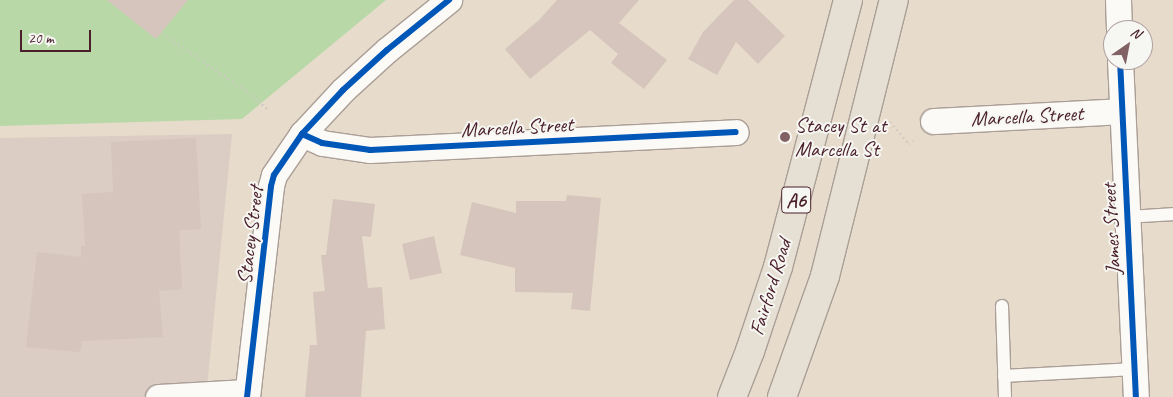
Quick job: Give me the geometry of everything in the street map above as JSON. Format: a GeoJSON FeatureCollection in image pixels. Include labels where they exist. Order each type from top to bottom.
{"type":"FeatureCollection","features":[{"type":"Feature","properties":{"kind":"highway","name":"Fairford Road"},"geometry":{"type":"LineString","coordinates":[[732,397],[750,351],[778,267],[848,0]]}},
{"type":"Feature","properties":{"kind":"highway","name":"A6"},"geometry":{"type":"LineString","coordinates":[[782,397],[824,276],[894,0]]}},
{"type":"Feature","properties":{"kind":"street","name":"Stacey Street"},"geometry":{"type":"LineString","coordinates":[[247,394],[270,186],[281,163],[302,134],[365,68],[449,0]]}},
{"type":"Feature","properties":{"kind":"street"},"geometry":{"type":"LineString","coordinates":[[1118,0],[1119,20]]}},
{"type":"Feature","properties":{"kind":"street","name":"James Street"},"geometry":{"type":"LineString","coordinates":[[1120,70],[1136,397]]}},
{"type":"Feature","properties":{"kind":"street","name":"Marcella Street"},"geometry":{"type":"LineString","coordinates":[[933,121],[1121,112]]}},
{"type":"Feature","properties":{"kind":"street","name":"Marcella Street"},"geometry":{"type":"LineString","coordinates":[[302,134],[322,143],[370,150],[736,132]]}},
{"type":"Feature","properties":{"kind":"street"},"geometry":{"type":"LineString","coordinates":[[158,397],[247,394]]}},
{"type":"Feature","properties":{"kind":"lane"},"geometry":{"type":"LineString","coordinates":[[1127,217],[1173,214]]}},
{"type":"Feature","properties":{"kind":"lane"},"geometry":{"type":"LineString","coordinates":[[1002,306],[1005,397]]}},
{"type":"Feature","properties":{"kind":"lane"},"geometry":{"type":"LineString","coordinates":[[1004,376],[1134,369]]}},
{"type":"Feature","properties":{"kind":"path"},"geometry":{"type":"LineString","coordinates":[[162,33],[247,90],[269,110]]}},
{"type":"Feature","properties":{"kind":"path"},"geometry":{"type":"LineString","coordinates":[[884,120],[889,120],[909,144],[933,121]]}},
{"type":"Feature","properties":{"kind":"shaded area"},"geometry":{"type":"Polygon","coordinates":[[[232,134],[206,397],[0,397],[0,138],[232,134]]]}},
{"type":"Feature","properties":{"kind":"green space"},"geometry":{"type":"Polygon","coordinates":[[[0,0],[386,0],[242,119],[0,126],[0,0]]]}},
{"type":"Feature","properties":{"kind":"building"},"geometry":{"type":"Polygon","coordinates":[[[107,0],[188,0],[156,39],[107,0]]]}},
{"type":"Feature","properties":{"kind":"building"},"geometry":{"type":"Polygon","coordinates":[[[557,0],[639,0],[619,23],[667,60],[644,89],[611,63],[618,54],[590,30],[530,79],[505,49],[539,20],[557,0]]]}},
{"type":"Feature","properties":{"kind":"building"},"geometry":{"type":"Polygon","coordinates":[[[734,0],[748,0],[785,36],[758,64],[736,42],[717,75],[688,59],[703,32],[734,0]]]}},
{"type":"Feature","properties":{"kind":"building"},"geometry":{"type":"Polygon","coordinates":[[[196,138],[201,229],[179,230],[182,289],[159,291],[163,337],[82,341],[80,352],[26,347],[37,252],[81,257],[81,246],[85,246],[82,194],[113,192],[111,142],[196,138]]]}},
{"type":"Feature","properties":{"kind":"building"},"geometry":{"type":"Polygon","coordinates":[[[567,195],[601,198],[590,311],[571,309],[573,293],[515,292],[515,268],[460,255],[472,202],[516,213],[516,201],[566,201],[567,195]]]}},
{"type":"Feature","properties":{"kind":"building"},"geometry":{"type":"Polygon","coordinates":[[[333,199],[375,204],[371,237],[362,236],[368,288],[382,287],[385,329],[366,331],[361,397],[305,397],[310,345],[317,345],[313,292],[325,291],[321,255],[326,255],[333,199]]]}},
{"type":"Feature","properties":{"kind":"building"},"geometry":{"type":"Polygon","coordinates":[[[434,236],[442,273],[410,280],[402,244],[434,236]]]}},
{"type":"Feature","properties":{"kind":"cycle path"},"geometry":{"type":"LineString","coordinates":[[247,397],[271,186],[274,175],[302,134],[343,90],[387,50],[449,0]]}},
{"type":"Feature","properties":{"kind":"cycle path"},"geometry":{"type":"LineString","coordinates":[[1120,70],[1136,397]]}},
{"type":"Feature","properties":{"kind":"cycle path"},"geometry":{"type":"LineString","coordinates":[[302,134],[322,143],[370,150],[736,132]]}},
{"type":"Feature","properties":{"kind":"place","name":"Stacey St at Marcella St"},"geometry":{"type":"Point","coordinates":[785,137]}}]}
